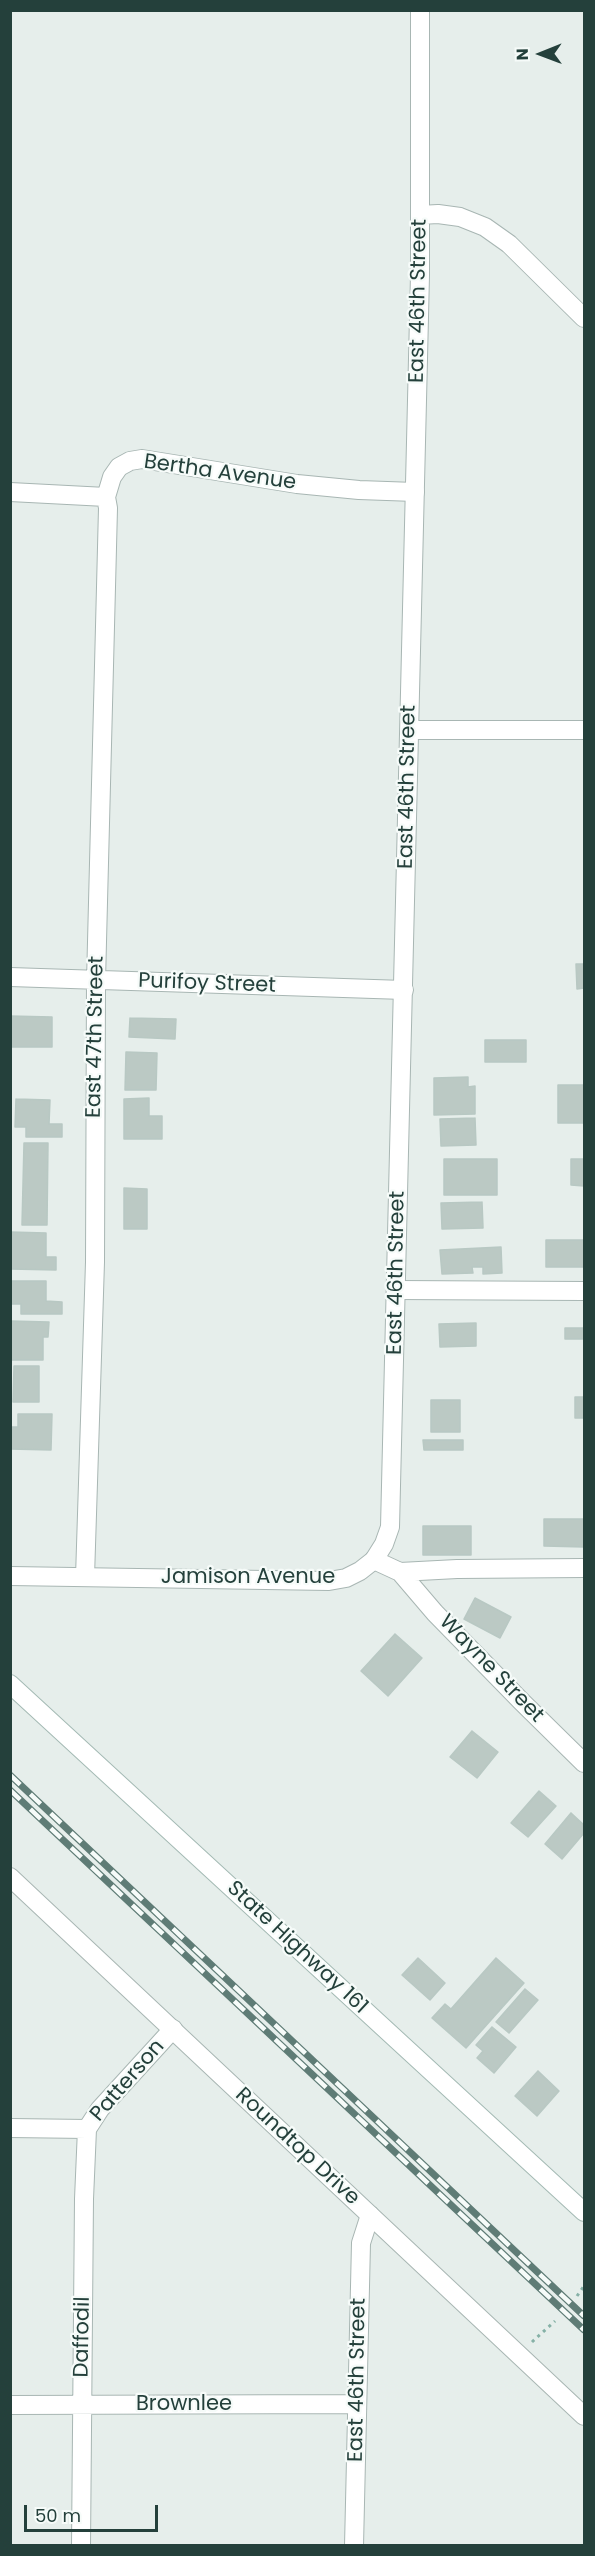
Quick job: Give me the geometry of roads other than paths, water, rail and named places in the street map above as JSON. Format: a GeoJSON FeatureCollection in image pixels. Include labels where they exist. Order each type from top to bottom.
{"type":"FeatureCollection","features":[{"type":"Feature","properties":{"kind":"street","name":"East 46th Street"},"geometry":{"type":"LineString","coordinates":[[374,1560],[384,1544],[390,1527],[415,492],[420,215],[420,10]]}},
{"type":"Feature","properties":{"kind":"street"},"geometry":{"type":"LineString","coordinates":[[420,215],[438,214],[460,217],[477,223],[509,244],[585,318]]}},
{"type":"Feature","properties":{"kind":"street","name":"Bertha Avenue"},"geometry":{"type":"LineString","coordinates":[[106,497],[112,477],[119,467],[130,460],[142,459],[297,484],[415,492]]}},
{"type":"Feature","properties":{"kind":"street"},"geometry":{"type":"LineString","coordinates":[[10,492],[106,497]]}},
{"type":"Feature","properties":{"kind":"street","name":"East 47th Street"},"geometry":{"type":"LineString","coordinates":[[85,1577],[95,1262],[96,981],[108,508],[106,497]]}},
{"type":"Feature","properties":{"kind":"street"},"geometry":{"type":"LineString","coordinates":[[410,730],[585,730]]}},
{"type":"Feature","properties":{"kind":"street","name":"Purifoy Street"},"geometry":{"type":"LineString","coordinates":[[10,977],[404,990]]}},
{"type":"Feature","properties":{"kind":"street"},"geometry":{"type":"LineString","coordinates":[[397,1290],[585,1291]]}},
{"type":"Feature","properties":{"kind":"street"},"geometry":{"type":"LineString","coordinates":[[374,1560],[400,1572],[585,1568]]}},
{"type":"Feature","properties":{"kind":"street","name":"Jamison Avenue"},"geometry":{"type":"LineString","coordinates":[[10,1576],[329,1581],[346,1578],[374,1560]]}},
{"type":"Feature","properties":{"kind":"street","name":"Wayne Street"},"geometry":{"type":"LineString","coordinates":[[400,1572],[435,1613],[585,1763]]}},
{"type":"Feature","properties":{"kind":"street","name":"State Highway 161"},"geometry":{"type":"LineString","coordinates":[[10,1684],[585,2212]]}},
{"type":"Feature","properties":{"kind":"street","name":"Roundtop Drive"},"geometry":{"type":"LineString","coordinates":[[10,1877],[585,2416]]}},
{"type":"Feature","properties":{"kind":"street","name":"Patterson"},"geometry":{"type":"LineString","coordinates":[[10,2128],[87,2129],[100,2109],[173,2029]]}},
{"type":"Feature","properties":{"kind":"street","name":"Daffodil"},"geometry":{"type":"LineString","coordinates":[[81,2546],[87,2129]]}},
{"type":"Feature","properties":{"kind":"street","name":"East 46th Street"},"geometry":{"type":"LineString","coordinates":[[354,2546],[361,2243],[369,2215]]}},
{"type":"Feature","properties":{"kind":"street","name":"Brownlee"},"geometry":{"type":"LineString","coordinates":[[10,2405],[357,2404]]}},
{"type":"Feature","properties":{"kind":"railway"},"geometry":{"type":"LineString","coordinates":[[10,1775],[584,2316]]}},
{"type":"Feature","properties":{"kind":"railway"},"geometry":{"type":"LineString","coordinates":[[10,1790],[584,2330]]}}]}
